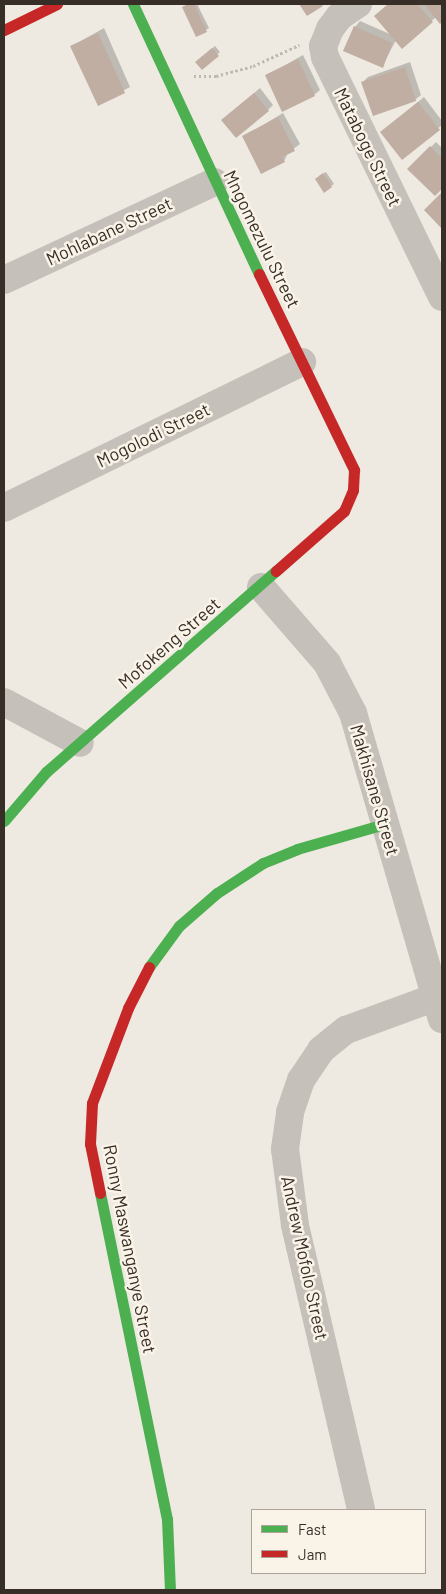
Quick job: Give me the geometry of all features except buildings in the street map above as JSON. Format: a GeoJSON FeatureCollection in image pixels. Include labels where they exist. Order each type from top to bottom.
{"type":"FeatureCollection","features":[{"type":"Feature","properties":{"kind":"street"},"geometry":{"type":"LineString","coordinates":[[4,30],[57,4]]}},
{"type":"Feature","properties":{"kind":"street","name":"Mngomezulu Street"},"geometry":{"type":"LineString","coordinates":[[133,4],[214,182],[354,470],[353,490]]}},
{"type":"Feature","properties":{"kind":"street"},"geometry":{"type":"LineString","coordinates":[[323,46],[325,37],[339,16],[358,4]]}},
{"type":"Feature","properties":{"kind":"street","name":"Mataboge Street"},"geometry":{"type":"LineString","coordinates":[[323,46],[336,84],[442,297]]}},
{"type":"Feature","properties":{"kind":"street","name":"Mohlabane Street"},"geometry":{"type":"LineString","coordinates":[[4,280],[214,182]]}},
{"type":"Feature","properties":{"kind":"street","name":"Mogolodi Street"},"geometry":{"type":"LineString","coordinates":[[4,508],[302,362]]}},
{"type":"Feature","properties":{"kind":"street","name":"Mofokeng Street"},"geometry":{"type":"LineString","coordinates":[[4,821],[46,772],[261,587],[344,511],[353,490]]}},
{"type":"Feature","properties":{"kind":"street","name":"Makhisane Street"},"geometry":{"type":"LineString","coordinates":[[261,587],[305,635],[342,690],[368,757],[384,824],[439,1008]]}},
{"type":"Feature","properties":{"kind":"street"},"geometry":{"type":"LineString","coordinates":[[4,702],[80,743]]}},
{"type":"Feature","properties":{"kind":"street","name":"Ronny Maswanganye Street"},"geometry":{"type":"LineString","coordinates":[[170,1590],[167,1519],[90,1144],[92,1103],[128,1008],[152,962],[180,926],[217,894],[263,863],[297,849],[384,824]]}},
{"type":"Feature","properties":{"kind":"street","name":"Andrew Mofolo Street"},"geometry":{"type":"LineString","coordinates":[[362,1509],[295,1224],[285,1149],[290,1112],[301,1080],[321,1050],[346,1030],[439,1008]]}},
{"type":"Feature","properties":{"kind":"path"},"geometry":{"type":"LineString","coordinates":[[164,73],[216,76],[253,66],[304,41],[323,46]]}},
{"type":"Feature","properties":{"kind":"traffic: fast"},"geometry":{"type":"LineString","coordinates":[[133,4],[259,274]]}},
{"type":"Feature","properties":{"kind":"traffic: fast"},"geometry":{"type":"LineString","coordinates":[[4,821],[46,772],[276,571]]}},
{"type":"Feature","properties":{"kind":"traffic: fast"},"geometry":{"type":"LineString","coordinates":[[149,967],[179,926],[217,893],[263,863],[297,849],[384,824]]}},
{"type":"Feature","properties":{"kind":"traffic: fast"},"geometry":{"type":"LineString","coordinates":[[100,1193],[167,1519],[170,1590]]}},
{"type":"Feature","properties":{"kind":"traffic: jam"},"geometry":{"type":"LineString","coordinates":[[4,30],[57,4]]}},
{"type":"Feature","properties":{"kind":"traffic: jam"},"geometry":{"type":"LineString","coordinates":[[259,274],[354,470],[353,490],[344,511],[276,571]]}},
{"type":"Feature","properties":{"kind":"traffic: jam"},"geometry":{"type":"LineString","coordinates":[[100,1193],[90,1144],[92,1103],[128,1008],[149,967]]}}]}
